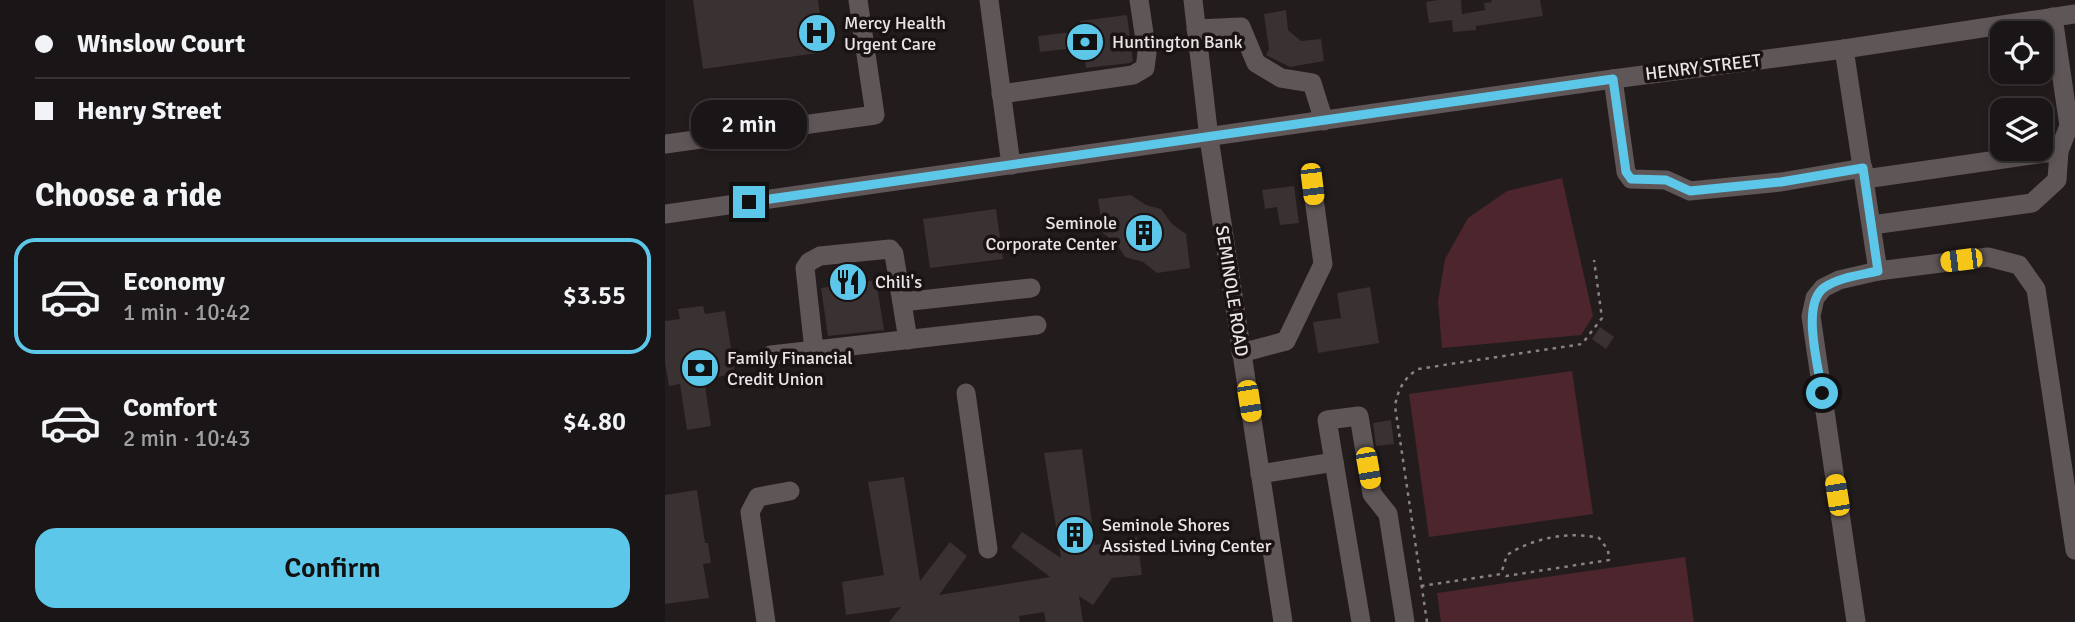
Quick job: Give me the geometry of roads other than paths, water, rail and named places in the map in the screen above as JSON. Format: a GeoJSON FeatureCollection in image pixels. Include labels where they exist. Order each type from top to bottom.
{"type":"FeatureCollection","features":[{"type":"Feature","properties":{"kind":"street"},"geometry":{"type":"LineString","coordinates":[[665,144],[874,115],[858,0]]}},
{"type":"Feature","properties":{"kind":"street"},"geometry":{"type":"LineString","coordinates":[[989,0],[1011,165]]}},
{"type":"Feature","properties":{"kind":"street"},"geometry":{"type":"LineString","coordinates":[[1002,94],[1133,75],[1145,68],[1147,52],[1139,0]]}},
{"type":"Feature","properties":{"kind":"street","name":"SEMINOLE ROAD"},"geometry":{"type":"LineString","coordinates":[[1193,0],[1209,138],[1283,622]]}},
{"type":"Feature","properties":{"kind":"street","name":"HENRY STREET"},"geometry":{"type":"LineString","coordinates":[[665,214],[1613,79],[1844,49],[2075,14]]}},
{"type":"Feature","properties":{"kind":"street"},"geometry":{"type":"LineString","coordinates":[[1872,225],[2032,203],[2057,180],[2059,151],[2069,126],[2053,18]]}},
{"type":"Feature","properties":{"kind":"street"},"geometry":{"type":"LineString","coordinates":[[1196,29],[1241,27],[1256,62],[1281,78],[1313,83],[1324,121]]}},
{"type":"Feature","properties":{"kind":"street"},"geometry":{"type":"LineString","coordinates":[[1844,49],[1878,271]]}},
{"type":"Feature","properties":{"kind":"street"},"geometry":{"type":"LineString","coordinates":[[1613,79],[1626,172],[1631,179],[1666,180],[1690,191],[2059,151]]}},
{"type":"Feature","properties":{"kind":"street"},"geometry":{"type":"LineString","coordinates":[[1241,353],[1286,341],[1323,264],[1312,184]]}},
{"type":"Feature","properties":{"kind":"street"},"geometry":{"type":"LineString","coordinates":[[814,350],[805,268],[809,262],[820,256],[890,249],[894,254],[908,340]]}},
{"type":"Feature","properties":{"kind":"street"},"geometry":{"type":"LineString","coordinates":[[1856,622],[1811,316],[1815,299],[1823,288],[1839,280],[1878,271],[1988,257],[2019,265],[2036,289],[2075,550]]}},
{"type":"Feature","properties":{"kind":"street"},"geometry":{"type":"LineString","coordinates":[[902,302],[1031,288]]}},
{"type":"Feature","properties":{"kind":"street"},"geometry":{"type":"LineString","coordinates":[[771,355],[1037,326]]}},
{"type":"Feature","properties":{"kind":"street"},"geometry":{"type":"LineString","coordinates":[[965,393],[988,549]]}},
{"type":"Feature","properties":{"kind":"street"},"geometry":{"type":"LineString","coordinates":[[1361,622],[1328,420],[1359,416],[1373,494],[1388,514],[1405,622]]}},
{"type":"Feature","properties":{"kind":"street"},"geometry":{"type":"LineString","coordinates":[[1260,474],[1334,462]]}},
{"type":"Feature","properties":{"kind":"street"},"geometry":{"type":"LineString","coordinates":[[766,622],[750,512],[758,497],[790,491]]}},
{"type":"Feature","properties":{"kind":"place","name":"Mercy Health Urgent Care"},"geometry":{"type":"Point","coordinates":[817,33]}},
{"type":"Feature","properties":{"kind":"place","name":"Huntington Bank"},"geometry":{"type":"Point","coordinates":[1085,42]}},
{"type":"Feature","properties":{"kind":"place","name":"Seminole Corporate Center"},"geometry":{"type":"Point","coordinates":[1144,233]}},
{"type":"Feature","properties":{"kind":"place","name":"Chili's"},"geometry":{"type":"Point","coordinates":[848,282]}},
{"type":"Feature","properties":{"kind":"place","name":"Family Financial Credit Union"},"geometry":{"type":"Point","coordinates":[700,368]}},
{"type":"Feature","properties":{"kind":"place","name":"Seminole Shores Assisted Living Center"},"geometry":{"type":"Point","coordinates":[1075,535]}}]}
